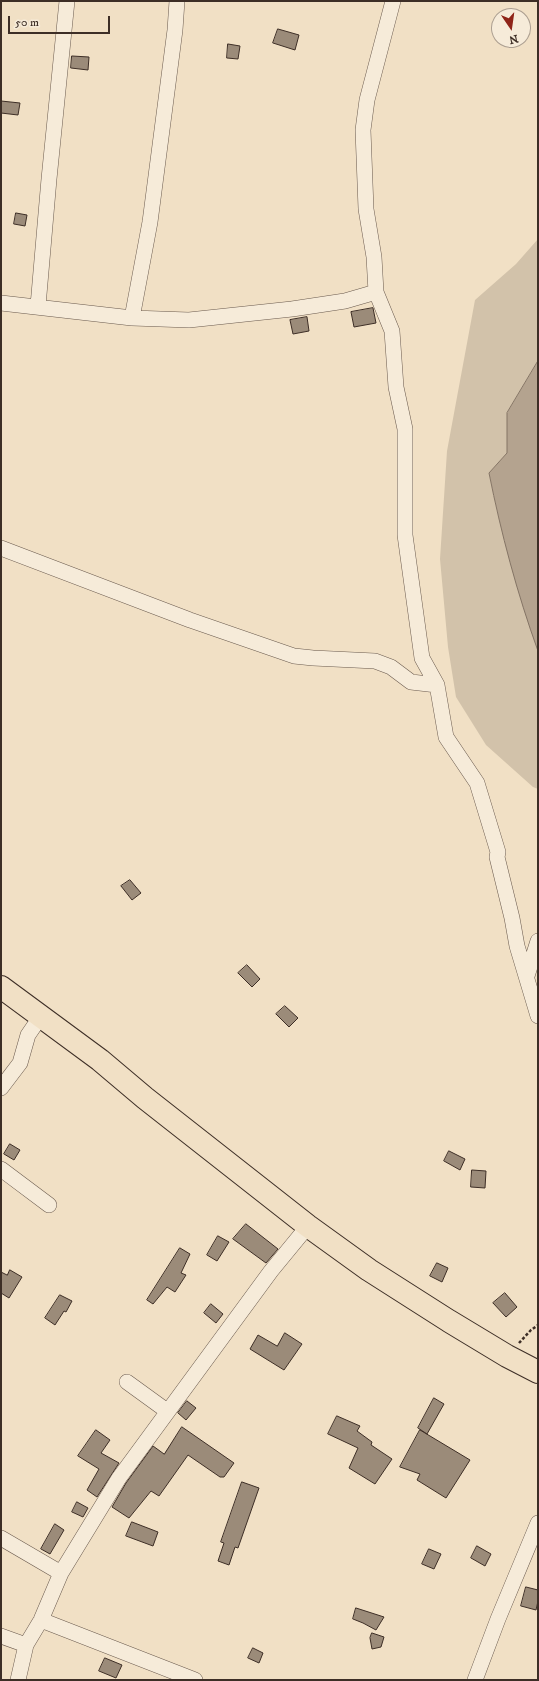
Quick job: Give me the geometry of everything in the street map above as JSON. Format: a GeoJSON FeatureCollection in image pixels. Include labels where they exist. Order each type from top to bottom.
{"type":"FeatureCollection","features":[{"type":"Feature","properties":{"kind":"highway"},"geometry":{"type":"LineString","coordinates":[[1,987],[100,1060],[145,1098],[308,1226],[369,1270],[507,1356],[538,1372]]}},
{"type":"Feature","properties":{"kind":"street"},"geometry":{"type":"LineString","coordinates":[[38,306],[67,1]]}},
{"type":"Feature","properties":{"kind":"street"},"geometry":{"type":"LineString","coordinates":[[132,318],[150,222],[175,30],[177,1]]}},
{"type":"Feature","properties":{"kind":"street"},"geometry":{"type":"LineString","coordinates":[[393,1],[367,100],[363,130],[366,209],[374,257],[376,292],[392,331],[396,387],[405,429],[405,535],[422,658],[436,685],[446,737],[477,783],[498,852],[497,857],[512,918],[517,946],[538,1016]]}},
{"type":"Feature","properties":{"kind":"street"},"geometry":{"type":"LineString","coordinates":[[1,303],[38,306],[132,318],[189,320],[284,310],[345,301],[376,292]]}},
{"type":"Feature","properties":{"kind":"street"},"geometry":{"type":"LineString","coordinates":[[1,548],[190,620],[294,656],[375,660],[391,667],[411,682],[436,685]]}},
{"type":"Feature","properties":{"kind":"street"},"geometry":{"type":"LineString","coordinates":[[527,976],[538,941]]}},
{"type":"Feature","properties":{"kind":"street"},"geometry":{"type":"LineString","coordinates":[[1,1088],[20,1063],[28,1035],[41,1016]]}},
{"type":"Feature","properties":{"kind":"street"},"geometry":{"type":"LineString","coordinates":[[1,1169],[49,1205]]}},
{"type":"Feature","properties":{"kind":"street"},"geometry":{"type":"LineString","coordinates":[[18,1680],[26,1645],[41,1620],[61,1572],[118,1478],[271,1271],[308,1226]]}},
{"type":"Feature","properties":{"kind":"street"},"geometry":{"type":"LineString","coordinates":[[127,1382],[167,1411]]}},
{"type":"Feature","properties":{"kind":"street"},"geometry":{"type":"LineString","coordinates":[[475,1680],[498,1619],[538,1523]]}},
{"type":"Feature","properties":{"kind":"street"},"geometry":{"type":"LineString","coordinates":[[1,1538],[61,1572]]}},
{"type":"Feature","properties":{"kind":"street"},"geometry":{"type":"LineString","coordinates":[[41,1620],[195,1680]]}},
{"type":"Feature","properties":{"kind":"street"},"geometry":{"type":"LineString","coordinates":[[1,1636],[26,1645]]}},
{"type":"Feature","properties":{"kind":"path"},"geometry":{"type":"LineString","coordinates":[[507,1356],[530,1330],[538,1325]]}},
{"type":"Feature","properties":{"kind":"shaded area"},"geometry":{"type":"Polygon","coordinates":[[[538,239],[538,361],[507,413],[507,453],[489,473],[497,511],[516,581],[538,651],[538,789],[533,787],[486,745],[456,697],[448,647],[440,559],[447,451],[475,300],[516,264],[538,239]]]}},
{"type":"Feature","properties":{"kind":"shaded area"},"geometry":{"type":"Polygon","coordinates":[[[538,361],[538,651],[510,563],[489,473],[507,453],[507,413],[538,361]]]}},
{"type":"Feature","properties":{"kind":"building"},"geometry":{"type":"Polygon","coordinates":[[[278,29],[299,35],[295,50],[273,43],[278,29]]]}},
{"type":"Feature","properties":{"kind":"building"},"geometry":{"type":"Polygon","coordinates":[[[228,44],[240,46],[238,59],[227,58],[228,44]]]}},
{"type":"Feature","properties":{"kind":"building"},"geometry":{"type":"Polygon","coordinates":[[[72,56],[89,57],[88,70],[71,68],[72,56]]]}},
{"type":"Feature","properties":{"kind":"building"},"geometry":{"type":"Polygon","coordinates":[[[1,101],[20,103],[18,115],[1,113],[1,101]]]}},
{"type":"Feature","properties":{"kind":"building"},"geometry":{"type":"Polygon","coordinates":[[[16,213],[27,215],[25,226],[14,224],[16,213]]]}},
{"type":"Feature","properties":{"kind":"building"},"geometry":{"type":"Polygon","coordinates":[[[373,308],[376,323],[354,327],[351,312],[373,308]]]}},
{"type":"Feature","properties":{"kind":"building"},"geometry":{"type":"Polygon","coordinates":[[[307,317],[309,331],[293,334],[290,320],[307,317]]]}},
{"type":"Feature","properties":{"kind":"building"},"geometry":{"type":"Polygon","coordinates":[[[130,880],[141,893],[132,900],[121,886],[130,880]]]}},
{"type":"Feature","properties":{"kind":"building"},"geometry":{"type":"Polygon","coordinates":[[[247,965],[260,979],[252,987],[238,973],[247,965]]]}},
{"type":"Feature","properties":{"kind":"building"},"geometry":{"type":"Polygon","coordinates":[[[285,1006],[298,1018],[289,1027],[276,1014],[285,1006]]]}},
{"type":"Feature","properties":{"kind":"building"},"geometry":{"type":"Polygon","coordinates":[[[10,1144],[20,1150],[14,1160],[4,1154],[10,1144]]]}},
{"type":"Feature","properties":{"kind":"building"},"geometry":{"type":"Polygon","coordinates":[[[449,1151],[465,1159],[460,1170],[444,1161],[449,1151]]]}},
{"type":"Feature","properties":{"kind":"building"},"geometry":{"type":"Polygon","coordinates":[[[472,1170],[486,1171],[485,1188],[471,1187],[472,1170]]]}},
{"type":"Feature","properties":{"kind":"building"},"geometry":{"type":"Polygon","coordinates":[[[246,1224],[278,1249],[266,1263],[233,1239],[246,1224]]]}},
{"type":"Feature","properties":{"kind":"building"},"geometry":{"type":"Polygon","coordinates":[[[218,1236],[229,1242],[217,1261],[207,1255],[218,1236]]]}},
{"type":"Feature","properties":{"kind":"building"},"geometry":{"type":"Polygon","coordinates":[[[180,1248],[190,1254],[181,1273],[186,1275],[175,1292],[167,1287],[153,1304],[147,1300],[180,1248]]]}},
{"type":"Feature","properties":{"kind":"building"},"geometry":{"type":"Polygon","coordinates":[[[437,1263],[448,1268],[442,1282],[430,1276],[437,1263]]]}},
{"type":"Feature","properties":{"kind":"building"},"geometry":{"type":"Polygon","coordinates":[[[10,1270],[22,1277],[9,1298],[1,1293],[1,1272],[7,1275],[10,1270]]]}},
{"type":"Feature","properties":{"kind":"building"},"geometry":{"type":"Polygon","coordinates":[[[505,1293],[517,1307],[506,1317],[493,1303],[505,1293]]]}},
{"type":"Feature","properties":{"kind":"building"},"geometry":{"type":"Polygon","coordinates":[[[60,1295],[72,1301],[66,1312],[64,1311],[55,1325],[45,1318],[60,1295]]]}},
{"type":"Feature","properties":{"kind":"building"},"geometry":{"type":"Polygon","coordinates":[[[211,1304],[223,1314],[216,1323],[204,1313],[211,1304]]]}},
{"type":"Feature","properties":{"kind":"building"},"geometry":{"type":"Polygon","coordinates":[[[285,1333],[302,1344],[284,1370],[250,1349],[258,1335],[277,1346],[285,1333]]]}},
{"type":"Feature","properties":{"kind":"building"},"geometry":{"type":"Polygon","coordinates":[[[434,1398],[444,1404],[427,1434],[418,1428],[434,1398]]]}},
{"type":"Feature","properties":{"kind":"building"},"geometry":{"type":"Polygon","coordinates":[[[187,1401],[196,1408],[186,1420],[178,1413],[187,1401]]]}},
{"type":"Feature","properties":{"kind":"building"},"geometry":{"type":"Polygon","coordinates":[[[337,1416],[360,1426],[357,1431],[372,1442],[371,1445],[392,1459],[375,1484],[349,1468],[358,1448],[328,1434],[337,1416]]]}},
{"type":"Feature","properties":{"kind":"building"},"geometry":{"type":"Polygon","coordinates":[[[182,1427],[234,1463],[224,1477],[220,1477],[188,1455],[159,1496],[151,1491],[129,1518],[112,1507],[126,1483],[153,1446],[164,1454],[182,1427]]]}},
{"type":"Feature","properties":{"kind":"building"},"geometry":{"type":"Polygon","coordinates":[[[96,1430],[110,1440],[101,1453],[119,1463],[97,1497],[87,1490],[99,1469],[78,1456],[96,1430]]]}},
{"type":"Feature","properties":{"kind":"building"},"geometry":{"type":"Polygon","coordinates":[[[420,1430],[470,1460],[446,1498],[417,1480],[420,1474],[400,1467],[420,1430]]]}},
{"type":"Feature","properties":{"kind":"building"},"geometry":{"type":"Polygon","coordinates":[[[242,1482],[259,1488],[238,1548],[235,1547],[229,1565],[218,1561],[224,1543],[221,1542],[242,1482]]]}},
{"type":"Feature","properties":{"kind":"building"},"geometry":{"type":"Polygon","coordinates":[[[77,1502],[88,1508],[83,1517],[72,1512],[77,1502]]]}},
{"type":"Feature","properties":{"kind":"building"},"geometry":{"type":"Polygon","coordinates":[[[132,1522],[158,1532],[153,1546],[126,1536],[132,1522]]]}},
{"type":"Feature","properties":{"kind":"building"},"geometry":{"type":"Polygon","coordinates":[[[55,1524],[64,1530],[50,1554],[41,1549],[55,1524]]]}},
{"type":"Feature","properties":{"kind":"building"},"geometry":{"type":"Polygon","coordinates":[[[477,1546],[491,1554],[485,1566],[471,1558],[477,1546]]]}},
{"type":"Feature","properties":{"kind":"building"},"geometry":{"type":"Polygon","coordinates":[[[429,1549],[441,1554],[434,1569],[422,1564],[429,1549]]]}},
{"type":"Feature","properties":{"kind":"building"},"geometry":{"type":"Polygon","coordinates":[[[526,1587],[538,1590],[536,1610],[521,1606],[526,1587]]]}},
{"type":"Feature","properties":{"kind":"building"},"geometry":{"type":"Polygon","coordinates":[[[356,1608],[384,1617],[376,1630],[353,1619],[356,1608]]]}},
{"type":"Feature","properties":{"kind":"building"},"geometry":{"type":"Polygon","coordinates":[[[372,1633],[384,1637],[381,1647],[372,1649],[370,1638],[372,1633]]]}},
{"type":"Feature","properties":{"kind":"building"},"geometry":{"type":"Polygon","coordinates":[[[253,1648],[263,1653],[259,1663],[248,1658],[253,1648]]]}},
{"type":"Feature","properties":{"kind":"building"},"geometry":{"type":"Polygon","coordinates":[[[105,1658],[122,1665],[116,1678],[99,1671],[105,1658]]]}}]}
